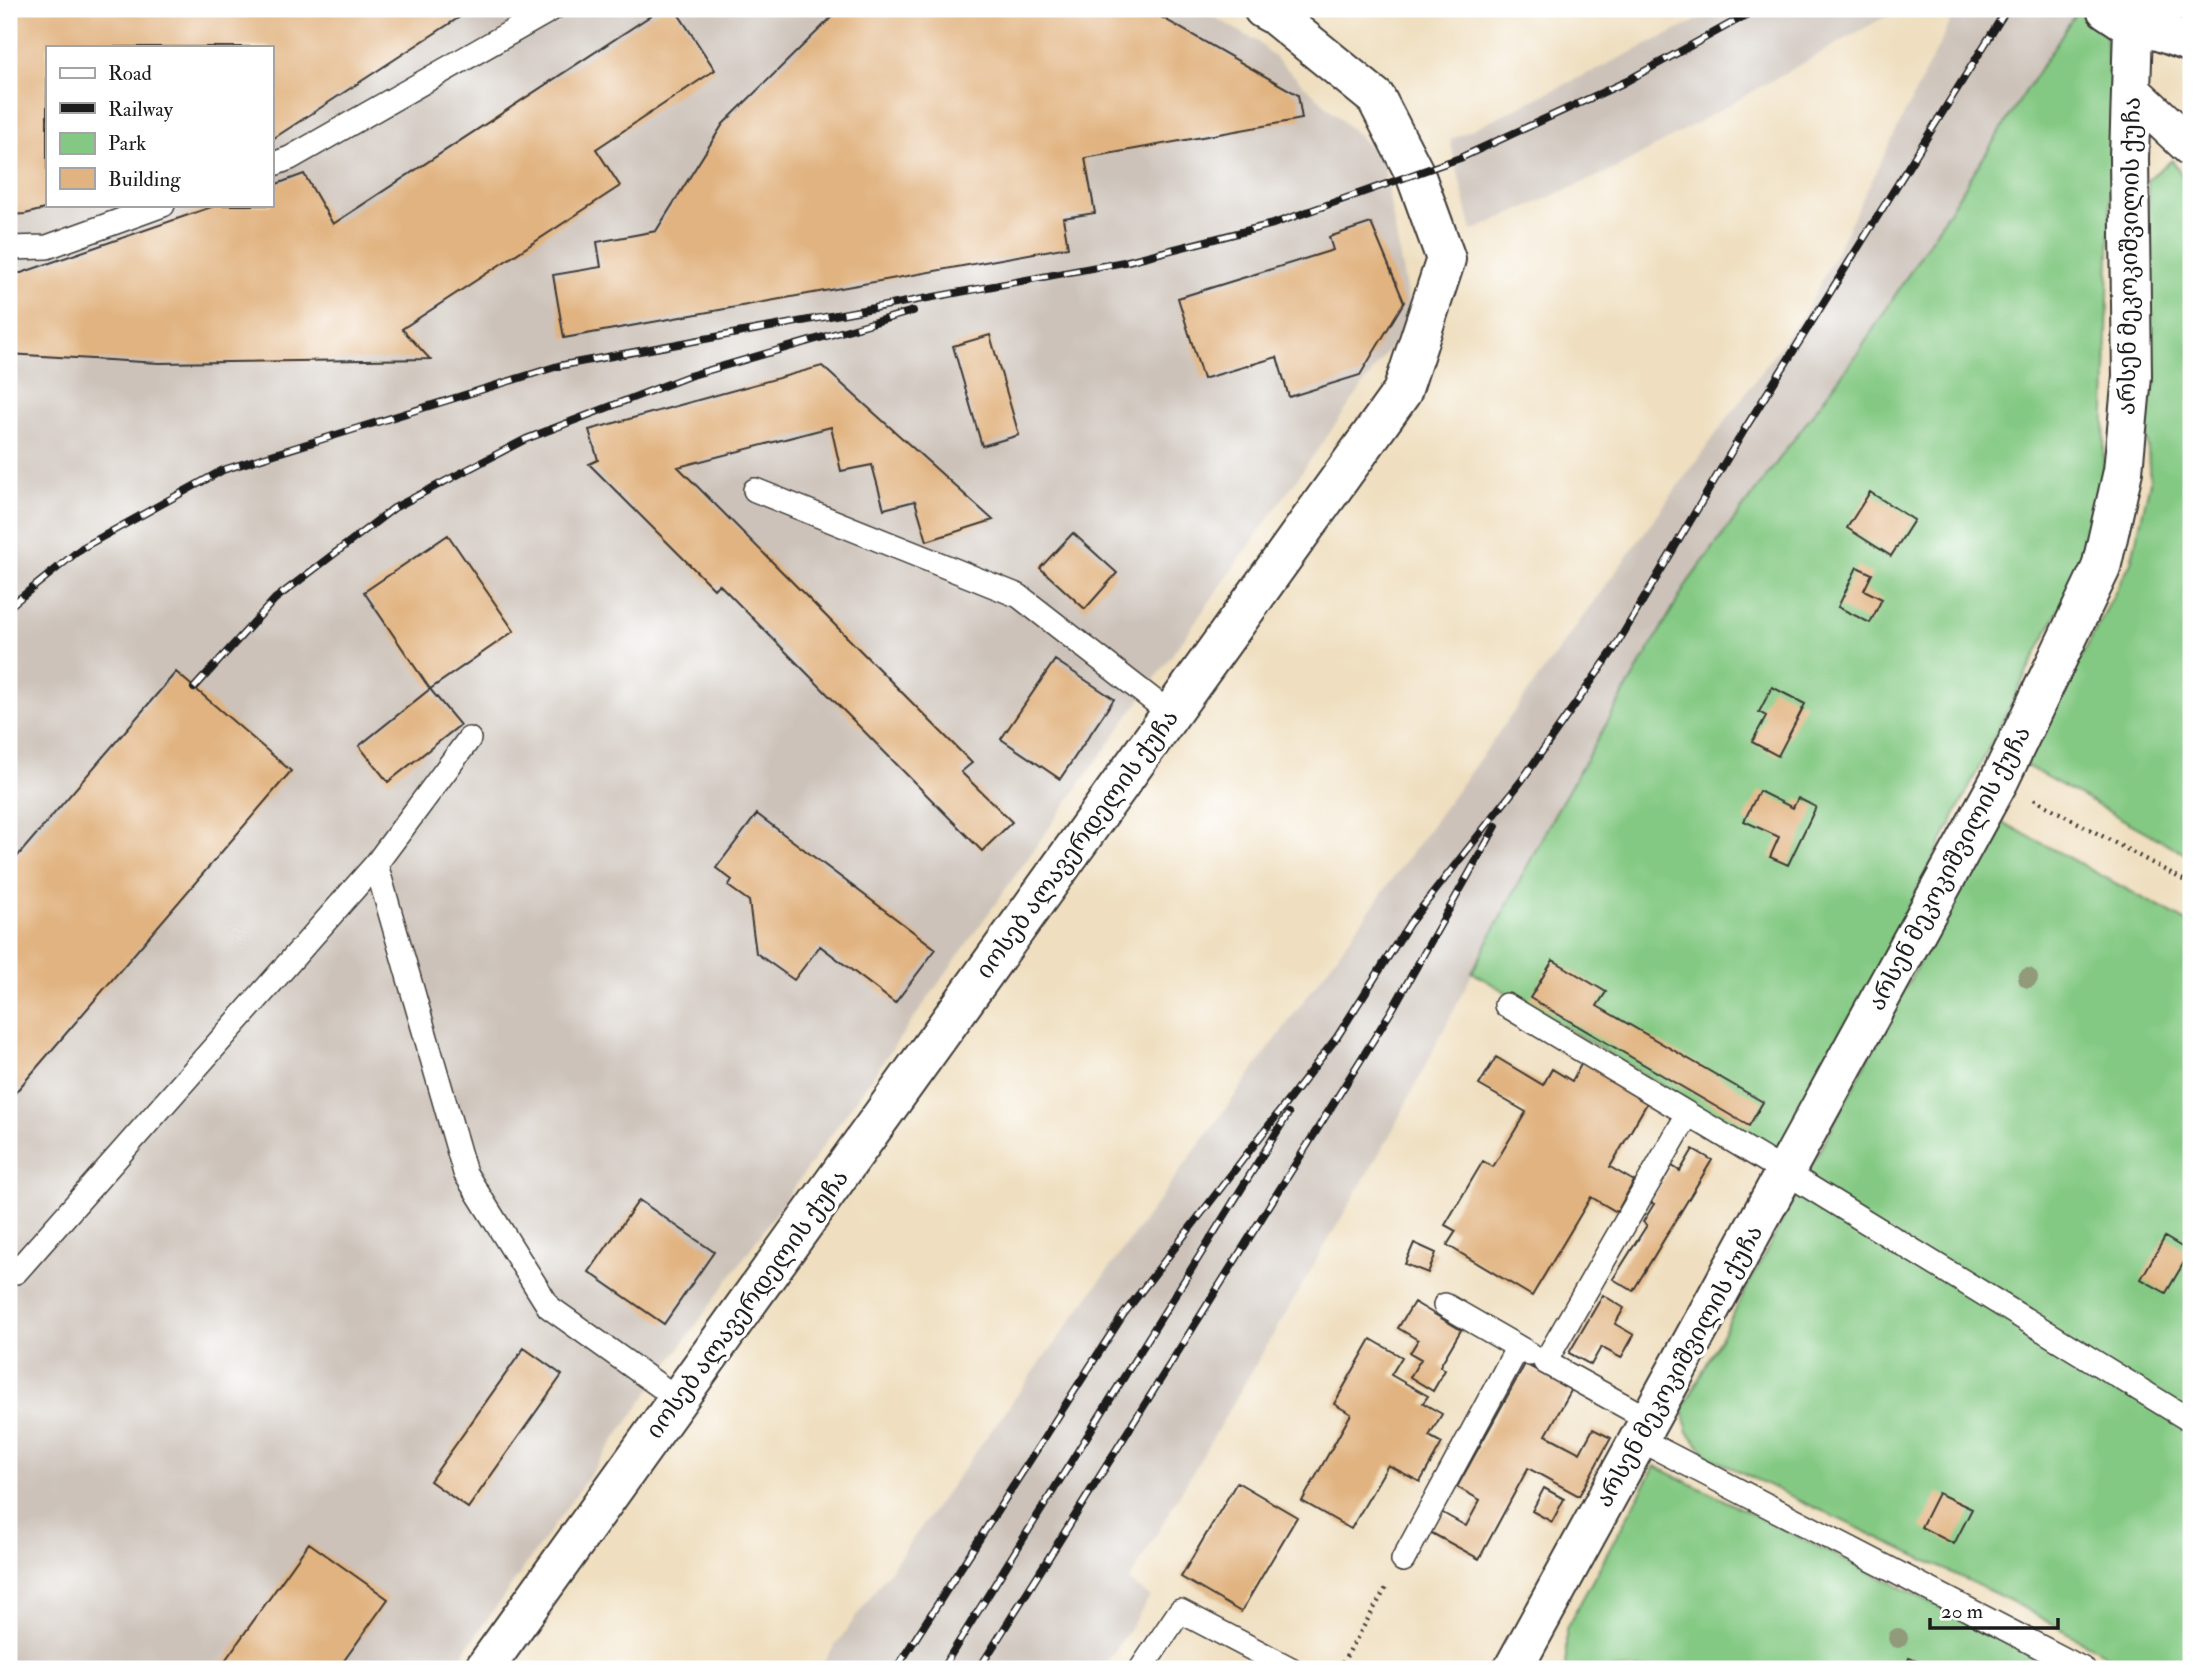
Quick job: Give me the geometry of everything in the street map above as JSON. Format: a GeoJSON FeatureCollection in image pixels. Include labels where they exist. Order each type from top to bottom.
{"type":"FeatureCollection","features":[{"type":"Feature","properties":{"kind":"street","name":"იოსებ ალავერდელის ქუჩა"},"geometry":{"type":"LineString","coordinates":[[484,1669],[1402,392],[1446,259],[1415,174],[1376,98],[1276,11]]}},
{"type":"Feature","properties":{"kind":"street"},"geometry":{"type":"LineString","coordinates":[[2119,18],[2191,43]]}},
{"type":"Feature","properties":{"kind":"street","name":"არსენ მეკოკიშვილის ქუჩა"},"geometry":{"type":"LineString","coordinates":[[1522,1662],[1644,1429],[1999,780],[2101,568],[2123,471],[2132,376],[2129,158],[2131,91],[2119,18]]}},
{"type":"Feature","properties":{"kind":"street"},"geometry":{"type":"LineString","coordinates":[[2131,91],[2191,147]]}},
{"type":"Feature","properties":{"kind":"lane"},"geometry":{"type":"LineString","coordinates":[[273,164],[290,158],[552,9]]}},
{"type":"Feature","properties":{"kind":"lane"},"geometry":{"type":"LineString","coordinates":[[9,248],[47,247],[160,206]]}},
{"type":"Feature","properties":{"kind":"lane"},"geometry":{"type":"LineString","coordinates":[[755,491],[1019,596],[1171,713]]}},
{"type":"Feature","properties":{"kind":"lane"},"geometry":{"type":"LineString","coordinates":[[16,1272],[376,864],[469,739]]}},
{"type":"Feature","properties":{"kind":"lane"},"geometry":{"type":"LineString","coordinates":[[376,864],[465,1173],[549,1307],[678,1399]]}},
{"type":"Feature","properties":{"kind":"lane"},"geometry":{"type":"LineString","coordinates":[[1506,1005],[1785,1172],[2191,1422]]}},
{"type":"Feature","properties":{"kind":"lane"},"geometry":{"type":"LineString","coordinates":[[1545,1362],[1688,1114]]}},
{"type":"Feature","properties":{"kind":"lane"},"geometry":{"type":"LineString","coordinates":[[1445,1305],[1545,1362],[1644,1429],[2083,1669]]}},
{"type":"Feature","properties":{"kind":"lane"},"geometry":{"type":"LineString","coordinates":[[1403,1560],[1518,1347]]}},
{"type":"Feature","properties":{"kind":"lane"},"geometry":{"type":"LineString","coordinates":[[1141,1669],[1180,1611],[1291,1669]]}},
{"type":"Feature","properties":{"kind":"path"},"geometry":{"type":"LineString","coordinates":[[1999,780],[2191,884]]}},
{"type":"Feature","properties":{"kind":"path"},"geometry":{"type":"LineString","coordinates":[[1339,1669],[1403,1560]]}},
{"type":"Feature","properties":{"kind":"shaded area"},"geometry":{"type":"Polygon","coordinates":[[[9,9],[1200,9],[1258,42],[1382,158],[1411,318],[452,1669],[13,1669],[9,1664],[9,9]]]}},
{"type":"Feature","properties":{"kind":"shaded area"},"geometry":{"type":"Polygon","coordinates":[[[1721,9],[1911,9],[1881,19],[1617,168],[1472,231],[1450,140],[1721,9]]]}},
{"type":"Feature","properties":{"kind":"shaded area"},"geometry":{"type":"Polygon","coordinates":[[[1930,9],[2079,9],[1860,350],[1688,582],[1553,815],[1391,1133],[1129,1581],[1150,1597],[1103,1669],[818,1669],[1809,306],[1950,23],[1930,9]]]}},
{"type":"Feature","properties":{"kind":"green space"},"geometry":{"type":"Polygon","coordinates":[[[2077,11],[2105,34],[2113,99],[2103,492],[2085,557],[1783,1157],[1472,972],[1554,815],[1688,582],[1860,350],[2077,11]]]}},
{"type":"Feature","properties":{"kind":"green space"},"geometry":{"type":"Polygon","coordinates":[[[2172,160],[2191,189],[2191,857],[2025,765],[2131,562],[2150,482],[2145,407],[2148,179],[2172,160]]]}},
{"type":"Feature","properties":{"kind":"green space"},"geometry":{"type":"Polygon","coordinates":[[[1995,818],[2191,924],[2191,1669],[2131,1669],[2013,1602],[1709,1457],[1688,1432],[1683,1409],[1995,818]]]}},
{"type":"Feature","properties":{"kind":"green space"},"geometry":{"type":"Polygon","coordinates":[[[1655,1466],[2065,1669],[1568,1669],[1566,1629],[1655,1466]]]}},
{"type":"Feature","properties":{"kind":"building"},"geometry":{"type":"Polygon","coordinates":[[[472,9],[273,139],[273,46],[46,46],[46,206],[56,206],[9,215],[9,10],[472,9]]]}},
{"type":"Feature","properties":{"kind":"building"},"geometry":{"type":"Polygon","coordinates":[[[661,9],[675,9],[715,70],[596,149],[620,186],[402,329],[430,359],[159,363],[9,354],[9,273],[21,273],[214,206],[273,206],[273,185],[304,174],[333,224],[661,9]]]}},
{"type":"Feature","properties":{"kind":"building"},"geometry":{"type":"Polygon","coordinates":[[[840,9],[1147,9],[1298,95],[1302,119],[1085,158],[1095,213],[1063,218],[1068,247],[564,338],[553,275],[601,267],[597,242],[656,231],[723,124],[840,9]]]}},
{"type":"Feature","properties":{"kind":"building"},"geometry":{"type":"Polygon","coordinates":[[[1371,223],[1404,302],[1360,375],[1289,397],[1277,357],[1203,379],[1178,298],[1333,250],[1329,237],[1371,223]]]}},
{"type":"Feature","properties":{"kind":"building"},"geometry":{"type":"Polygon","coordinates":[[[990,335],[1019,435],[982,446],[953,346],[990,335]]]}},
{"type":"Feature","properties":{"kind":"building"},"geometry":{"type":"Polygon","coordinates":[[[822,366],[993,520],[927,541],[915,501],[884,509],[872,465],[841,471],[831,427],[678,467],[972,763],[961,772],[1012,822],[982,851],[719,584],[714,589],[589,464],[598,460],[589,430],[822,366]]]}},
{"type":"Feature","properties":{"kind":"building"},"geometry":{"type":"Polygon","coordinates":[[[1870,492],[1914,520],[1891,556],[1847,528],[1870,492]]]}},
{"type":"Feature","properties":{"kind":"building"},"geometry":{"type":"Polygon","coordinates":[[[1073,533],[1117,573],[1085,609],[1040,568],[1073,533]]]}},
{"type":"Feature","properties":{"kind":"building"},"geometry":{"type":"Polygon","coordinates":[[[448,535],[514,631],[430,689],[364,592],[448,535]]]}},
{"type":"Feature","properties":{"kind":"building"},"geometry":{"type":"Polygon","coordinates":[[[1857,567],[1872,574],[1864,590],[1882,599],[1870,623],[1838,607],[1857,567]]]}},
{"type":"Feature","properties":{"kind":"building"},"geometry":{"type":"Polygon","coordinates":[[[1055,660],[1114,699],[1060,779],[1001,739],[1055,660]]]}},
{"type":"Feature","properties":{"kind":"building"},"geometry":{"type":"Polygon","coordinates":[[[176,672],[291,771],[9,1100],[9,866],[176,672]]]}},
{"type":"Feature","properties":{"kind":"building"},"geometry":{"type":"Polygon","coordinates":[[[1772,687],[1805,704],[1778,756],[1752,742],[1766,716],[1759,712],[1772,687]]]}},
{"type":"Feature","properties":{"kind":"building"},"geometry":{"type":"Polygon","coordinates":[[[430,689],[460,725],[388,782],[359,746],[430,689]]]}},
{"type":"Feature","properties":{"kind":"building"},"geometry":{"type":"Polygon","coordinates":[[[1759,791],[1793,808],[1798,798],[1816,807],[1788,865],[1770,857],[1779,837],[1744,821],[1759,791]]]}},
{"type":"Feature","properties":{"kind":"building"},"geometry":{"type":"Polygon","coordinates":[[[757,814],[936,949],[895,1003],[820,946],[794,980],[756,953],[749,901],[728,886],[732,880],[716,868],[757,814]]]}},
{"type":"Feature","properties":{"kind":"building"},"geometry":{"type":"Polygon","coordinates":[[[1553,960],[1606,992],[1597,1006],[1763,1102],[1749,1126],[1530,998],[1553,960]]]}},
{"type":"Feature","properties":{"kind":"building"},"geometry":{"type":"Polygon","coordinates":[[[1496,1057],[1543,1085],[1552,1069],[1572,1081],[1584,1059],[1650,1098],[1610,1167],[1634,1181],[1617,1212],[1591,1197],[1532,1296],[1447,1245],[1456,1231],[1445,1225],[1483,1161],[1493,1167],[1526,1112],[1479,1085],[1496,1057]]]}},
{"type":"Feature","properties":{"kind":"building"},"geometry":{"type":"Polygon","coordinates":[[[1693,1149],[1712,1160],[1633,1291],[1613,1279],[1647,1225],[1643,1222],[1654,1204],[1650,1202],[1672,1166],[1680,1171],[1693,1149]]]}},
{"type":"Feature","properties":{"kind":"building"},"geometry":{"type":"Polygon","coordinates":[[[639,1200],[714,1252],[664,1324],[589,1272],[639,1200]]]}},
{"type":"Feature","properties":{"kind":"building"},"geometry":{"type":"Polygon","coordinates":[[[2165,1237],[2190,1252],[2166,1293],[2141,1279],[2165,1237]]]}},
{"type":"Feature","properties":{"kind":"building"},"geometry":{"type":"Polygon","coordinates":[[[1414,1243],[1436,1253],[1428,1273],[1405,1264],[1414,1243]]]}},
{"type":"Feature","properties":{"kind":"building"},"geometry":{"type":"Polygon","coordinates":[[[1603,1295],[1624,1308],[1615,1324],[1634,1335],[1621,1358],[1601,1347],[1591,1365],[1569,1353],[1603,1295]]]}},
{"type":"Feature","properties":{"kind":"building"},"geometry":{"type":"Polygon","coordinates":[[[1414,1302],[1461,1330],[1440,1366],[1445,1370],[1433,1391],[1410,1377],[1421,1359],[1410,1353],[1418,1340],[1398,1328],[1414,1302]]]}},
{"type":"Feature","properties":{"kind":"building"},"geometry":{"type":"Polygon","coordinates":[[[1371,1339],[1402,1357],[1391,1375],[1428,1396],[1423,1403],[1442,1414],[1429,1436],[1442,1443],[1420,1482],[1388,1465],[1351,1529],[1302,1501],[1351,1414],[1334,1404],[1371,1339]]]}},
{"type":"Feature","properties":{"kind":"building"},"geometry":{"type":"Polygon","coordinates":[[[524,1348],[562,1375],[468,1508],[430,1481],[524,1348]]]}},
{"type":"Feature","properties":{"kind":"building"},"geometry":{"type":"Polygon","coordinates":[[[1525,1364],[1572,1389],[1546,1435],[1580,1453],[1593,1429],[1611,1438],[1579,1496],[1528,1468],[1479,1559],[1430,1532],[1441,1512],[1466,1526],[1480,1500],[1457,1487],[1525,1364]]]}},
{"type":"Feature","properties":{"kind":"building"},"geometry":{"type":"Polygon","coordinates":[[[1237,1482],[1297,1517],[1241,1612],[1181,1577],[1237,1482]]]}},
{"type":"Feature","properties":{"kind":"building"},"geometry":{"type":"Polygon","coordinates":[[[1544,1488],[1564,1499],[1552,1522],[1532,1511],[1544,1488]]]}},
{"type":"Feature","properties":{"kind":"building"},"geometry":{"type":"Polygon","coordinates":[[[1938,1493],[1972,1509],[1954,1544],[1921,1527],[1938,1493]]]}},
{"type":"Feature","properties":{"kind":"building"},"geometry":{"type":"Polygon","coordinates":[[[309,1543],[388,1599],[338,1669],[219,1669],[309,1543]]]}},
{"type":"Feature","properties":{"kind":"building"},"geometry":{"type":"Polygon","coordinates":[[[1909,1658],[1935,1669],[1904,1669],[1909,1658]]]}},
{"type":"Feature","properties":{"kind":"railway"},"geometry":{"type":"LineString","coordinates":[[9,607],[82,548],[223,470],[558,366],[1124,262],[1273,224],[1460,158],[1623,83],[1757,9]]}},
{"type":"Feature","properties":{"kind":"railway"},"geometry":{"type":"LineString","coordinates":[[896,1669],[1123,1315],[1337,1037],[1409,924],[1522,780],[1614,649],[1746,427],[2007,9]]}},
{"type":"Feature","properties":{"kind":"railway"},"geometry":{"type":"LineString","coordinates":[[194,688],[275,599],[394,508],[526,439],[689,376],[913,311]]}},
{"type":"Feature","properties":{"kind":"railway"},"geometry":{"type":"LineString","coordinates":[[979,1669],[1392,1010],[1496,826]]}},
{"type":"Feature","properties":{"kind":"railway"},"geometry":{"type":"LineString","coordinates":[[942,1669],[1288,1114]]}}]}
